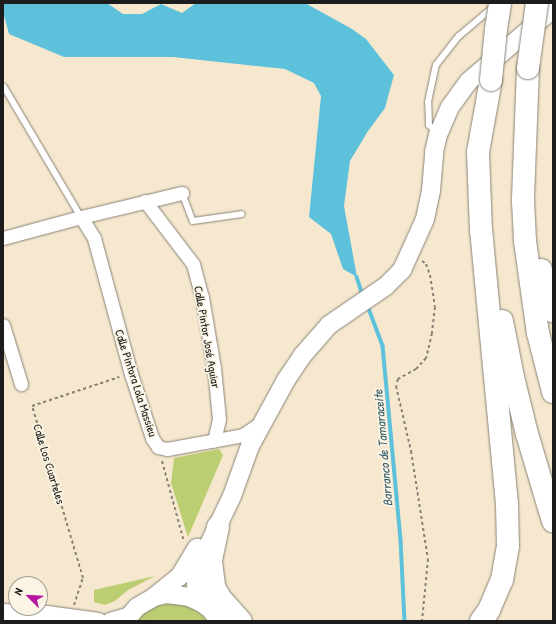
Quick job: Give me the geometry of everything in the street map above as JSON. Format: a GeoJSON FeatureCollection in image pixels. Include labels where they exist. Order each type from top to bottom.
{"type":"FeatureCollection","features":[{"type":"Feature","properties":{"kind":"highway"},"geometry":{"type":"LineString","coordinates":[[481,621],[489,610],[502,580],[508,546],[506,504],[481,230],[483,151],[492,80],[499,3]]}},
{"type":"Feature","properties":{"kind":"highway"},"geometry":{"type":"LineString","coordinates":[[537,3],[528,68],[531,156],[541,268],[553,311]]}},
{"type":"Feature","properties":{"kind":"highway"},"geometry":{"type":"LineString","coordinates":[[483,151],[495,282],[502,324],[526,427],[553,521]]}},
{"type":"Feature","properties":{"kind":"highway"},"geometry":{"type":"LineString","coordinates":[[531,156],[523,202],[525,241],[538,333],[553,392]]}},
{"type":"Feature","properties":{"kind":"highway"},"geometry":{"type":"LineString","coordinates":[[218,527],[211,561],[214,587],[220,598],[241,621]]}},
{"type":"Feature","properties":{"kind":"main road"},"geometry":{"type":"LineString","coordinates":[[202,603],[196,585],[199,565],[232,496],[236,481],[261,423],[302,356],[318,337],[340,317],[386,286],[402,270],[411,253],[429,205],[433,158],[438,135],[450,108],[469,81],[553,9]]}},
{"type":"Feature","properties":{"kind":"main road"},"geometry":{"type":"LineString","coordinates":[[127,618],[137,607],[154,597],[180,576],[197,549],[226,494],[236,481]]}},
{"type":"Feature","properties":{"kind":"main road"},"geometry":{"type":"LineString","coordinates":[[154,597],[177,595],[189,597],[202,603],[211,610],[219,621]]}},
{"type":"Feature","properties":{"kind":"street"},"geometry":{"type":"LineString","coordinates":[[3,238],[81,217],[182,193]]}},
{"type":"Feature","properties":{"kind":"street","name":"Calle Pintor José Aguiar"},"geometry":{"type":"LineString","coordinates":[[145,201],[193,264],[200,291],[214,368],[219,419],[214,440]]}},
{"type":"Feature","properties":{"kind":"street","name":"Calle Pintora Lola Massieu"},"geometry":{"type":"LineString","coordinates":[[81,217],[94,238],[131,374],[152,438],[158,447],[167,449],[243,434],[261,423]]}},
{"type":"Feature","properties":{"kind":"street"},"geometry":{"type":"LineString","coordinates":[[3,325],[21,384]]}},
{"type":"Feature","properties":{"kind":"street"},"geometry":{"type":"LineString","coordinates":[[3,612],[48,614],[99,621]]}},
{"type":"Feature","properties":{"kind":"street"},"geometry":{"type":"LineString","coordinates":[[110,621],[127,618]]}},
{"type":"Feature","properties":{"kind":"lane"},"geometry":{"type":"LineString","coordinates":[[438,135],[429,125],[428,102],[436,66],[460,36],[499,3]]}},
{"type":"Feature","properties":{"kind":"lane"},"geometry":{"type":"LineString","coordinates":[[4,86],[81,217]]}},
{"type":"Feature","properties":{"kind":"lane"},"geometry":{"type":"LineString","coordinates":[[182,193],[193,221],[242,214]]}},
{"type":"Feature","properties":{"kind":"path"},"geometry":{"type":"LineString","coordinates":[[411,253],[426,264],[435,307],[432,333],[426,358],[416,369],[398,379],[396,386],[411,451],[428,559],[422,621]]}},
{"type":"Feature","properties":{"kind":"path","name":"Calle Los Cuarteles"},"geometry":{"type":"LineString","coordinates":[[70,617],[83,578],[32,406],[131,374]]}},
{"type":"Feature","properties":{"kind":"path"},"geometry":{"type":"LineString","coordinates":[[158,447],[184,542],[197,549]]}},
{"type":"Feature","properties":{"kind":"green space"},"geometry":{"type":"Polygon","coordinates":[[[219,449],[223,455],[188,537],[171,483],[174,458],[219,449]]]}},
{"type":"Feature","properties":{"kind":"green space"},"geometry":{"type":"Polygon","coordinates":[[[155,576],[128,590],[115,601],[105,605],[94,602],[94,590],[155,576]]]}},
{"type":"Feature","properties":{"kind":"green space"},"geometry":{"type":"Polygon","coordinates":[[[174,603],[189,607],[202,615],[207,621],[136,621],[145,612],[159,605],[174,603]]]}},
{"type":"Feature","properties":{"kind":"water"},"geometry":{"type":"Polygon","coordinates":[[[3,3],[107,3],[123,14],[142,14],[161,4],[182,13],[196,3],[305,3],[352,29],[366,39],[394,75],[385,108],[368,131],[350,161],[344,206],[357,277],[343,269],[331,234],[309,217],[321,96],[314,83],[285,69],[173,57],[64,57],[9,34],[3,12],[3,3]]]}},
{"type":"Feature","properties":{"kind":"waterway","name":"Barranco de Tamaraceite"},"geometry":{"type":"LineString","coordinates":[[357,277],[363,295]]}},
{"type":"Feature","properties":{"kind":"waterway","name":"Barranco de Tamaraceite"},"geometry":{"type":"LineString","coordinates":[[368,306],[383,346],[401,540],[405,621]]}}]}
